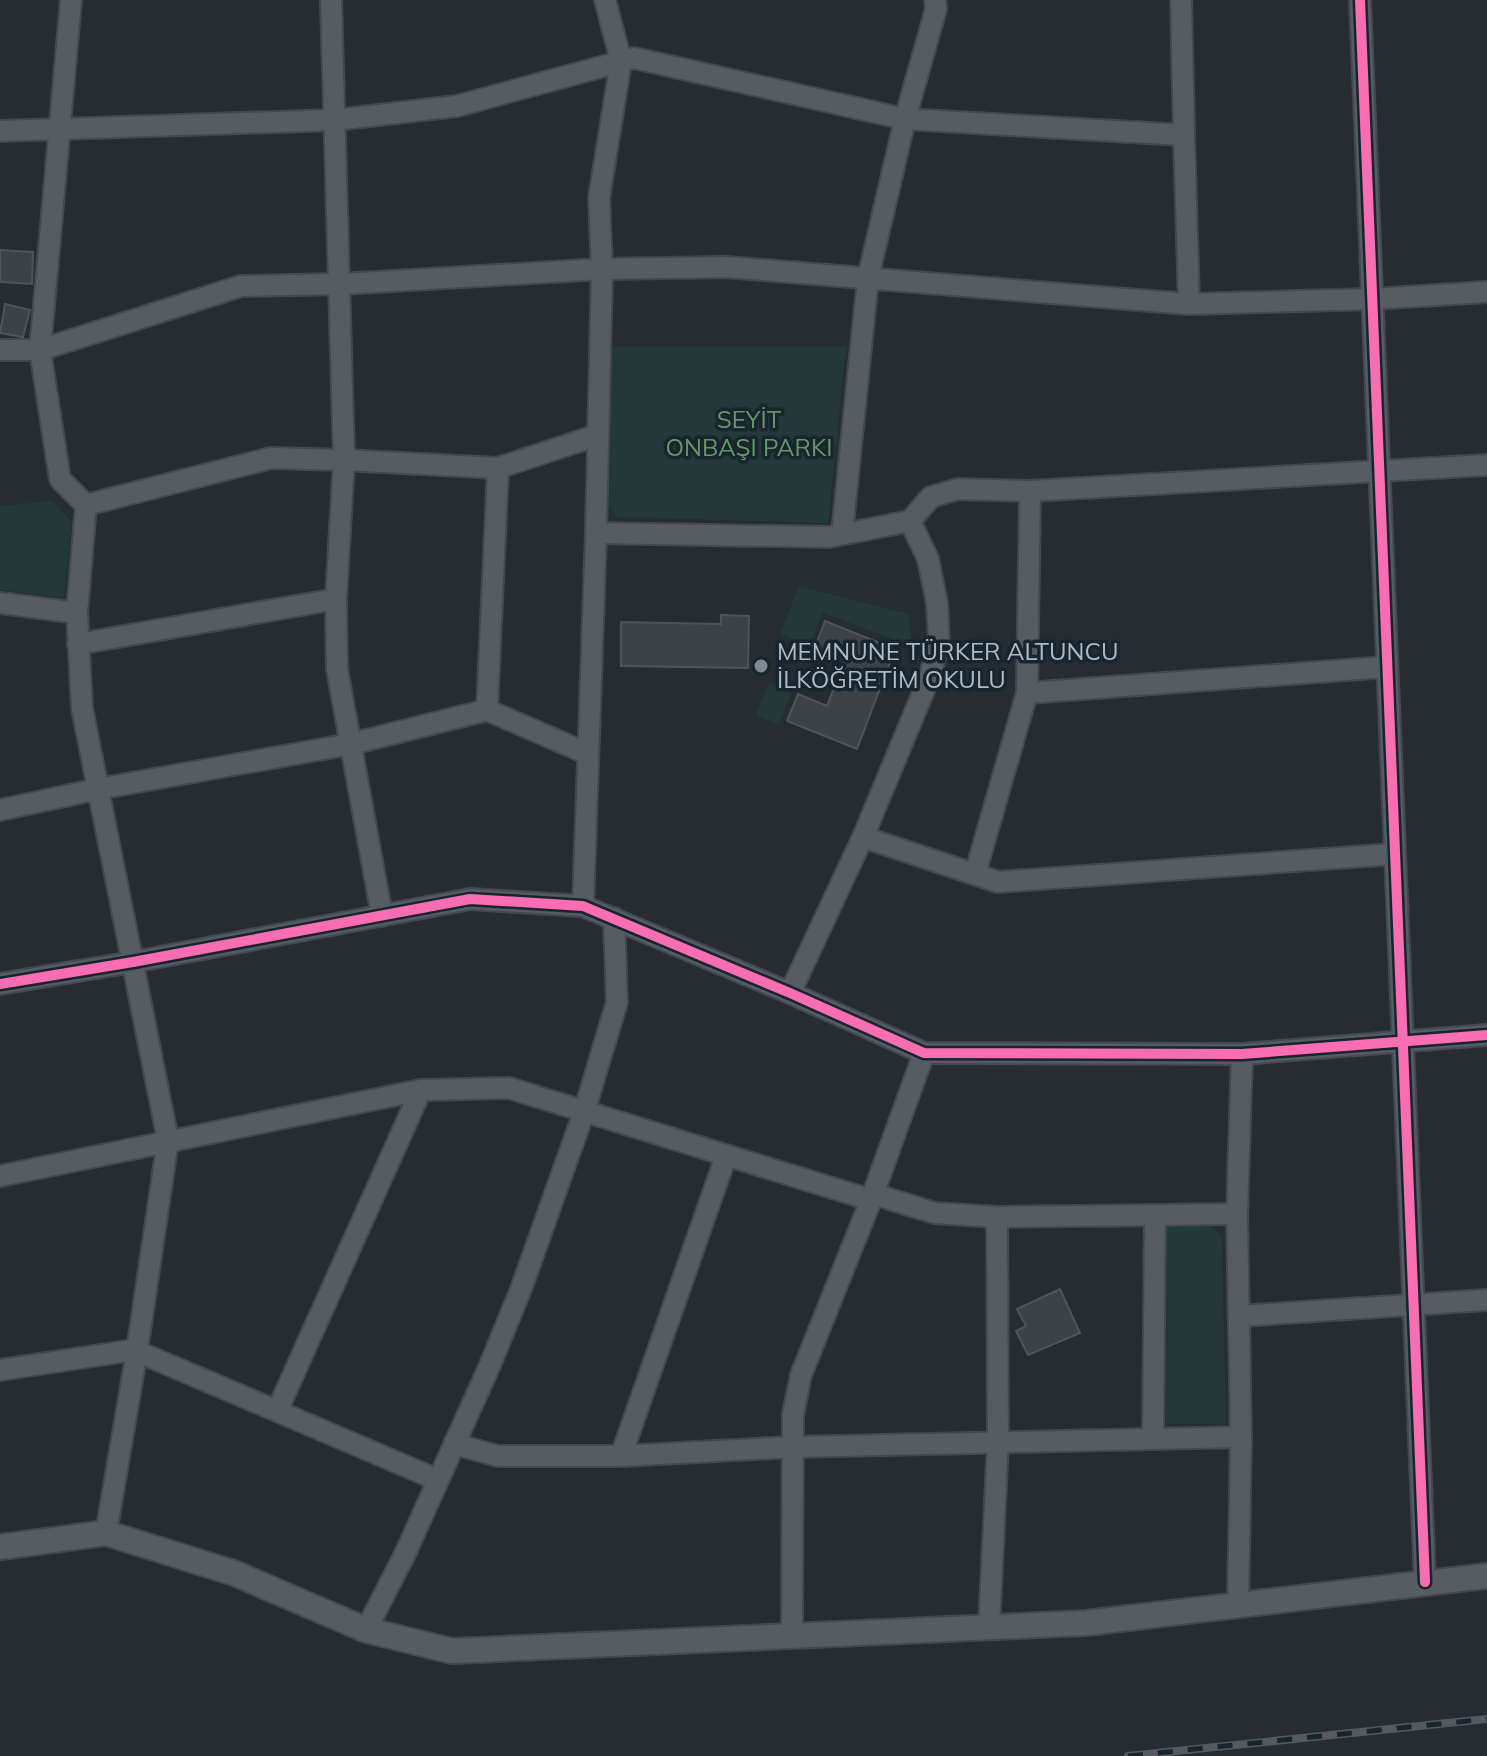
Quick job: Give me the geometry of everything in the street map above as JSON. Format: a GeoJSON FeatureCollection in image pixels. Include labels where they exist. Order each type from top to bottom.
{"type":"FeatureCollection","features":[{"type":"Feature","properties":{"kind":"street"},"geometry":{"type":"LineString","coordinates":[[71,0],[40,350],[60,479],[86,505],[77,613],[82,708],[168,1140],[106,1533]]}},
{"type":"Feature","properties":{"kind":"street"},"geometry":{"type":"LineString","coordinates":[[331,0],[344,460],[336,599],[337,669],[382,916]]}},
{"type":"Feature","properties":{"kind":"street"},"geometry":{"type":"LineString","coordinates":[[583,906],[602,269],[599,198],[621,61],[605,0]]}},
{"type":"Feature","properties":{"kind":"street"},"geometry":{"type":"LineString","coordinates":[[842,534],[868,278],[905,119],[936,9],[935,0]]}},
{"type":"Feature","properties":{"kind":"street"},"geometry":{"type":"LineString","coordinates":[[1181,0],[1189,304]]}},
{"type":"Feature","properties":{"kind":"street"},"geometry":{"type":"LineString","coordinates":[[1360,0],[1425,1582]]}},
{"type":"Feature","properties":{"kind":"street"},"geometry":{"type":"LineString","coordinates":[[0,131],[335,120],[457,106],[634,58],[905,119],[1184,135]]}},
{"type":"Feature","properties":{"kind":"street"},"geometry":{"type":"LineString","coordinates":[[0,350],[40,350],[241,286],[341,284],[602,269],[726,267],[1189,304],[1487,292]]}},
{"type":"Feature","properties":{"kind":"street"},"geometry":{"type":"LineString","coordinates":[[86,505],[271,458],[498,468],[598,435]]}},
{"type":"Feature","properties":{"kind":"street"},"geometry":{"type":"LineString","coordinates":[[596,533],[829,537],[910,521],[931,497],[958,489],[1030,491],[1487,465]]}},
{"type":"Feature","properties":{"kind":"street"},"geometry":{"type":"LineString","coordinates":[[487,710],[498,468]]}},
{"type":"Feature","properties":{"kind":"street"},"geometry":{"type":"LineString","coordinates":[[975,874],[1027,693],[1030,491]]}},
{"type":"Feature","properties":{"kind":"street"},"geometry":{"type":"LineString","coordinates":[[790,993],[863,837],[930,676],[939,642],[937,603],[928,559],[910,521]]}},
{"type":"Feature","properties":{"kind":"street"},"geometry":{"type":"LineString","coordinates":[[78,644],[336,599]]}},
{"type":"Feature","properties":{"kind":"street"},"geometry":{"type":"LineString","coordinates":[[0,603],[77,613]]}},
{"type":"Feature","properties":{"kind":"street"},"geometry":{"type":"LineString","coordinates":[[1027,693],[1387,667]]}},
{"type":"Feature","properties":{"kind":"street"},"geometry":{"type":"LineString","coordinates":[[0,810],[98,789],[351,744],[487,710],[586,753]]}},
{"type":"Feature","properties":{"kind":"street"},"geometry":{"type":"LineString","coordinates":[[863,837],[998,882],[1395,854]]}},
{"type":"Feature","properties":{"kind":"street"},"geometry":{"type":"LineString","coordinates":[[0,984],[470,899],[583,906],[924,1053],[1242,1054],[1487,1035]]}},
{"type":"Feature","properties":{"kind":"street"},"geometry":{"type":"LineString","coordinates":[[366,1630],[405,1554],[521,1289],[584,1112],[617,1002],[614,918]]}},
{"type":"Feature","properties":{"kind":"street"},"geometry":{"type":"LineString","coordinates":[[792,1634],[793,1414],[801,1375],[872,1197],[924,1053]]}},
{"type":"Feature","properties":{"kind":"street"},"geometry":{"type":"LineString","coordinates":[[1238,1605],[1241,1437],[1237,1214],[1242,1054]]}},
{"type":"Feature","properties":{"kind":"street"},"geometry":{"type":"LineString","coordinates":[[0,1176],[421,1090],[509,1088],[726,1156],[935,1213],[997,1217],[1237,1214]]}},
{"type":"Feature","properties":{"kind":"street"},"geometry":{"type":"LineString","coordinates":[[277,1411],[421,1090]]}},
{"type":"Feature","properties":{"kind":"street"},"geometry":{"type":"LineString","coordinates":[[621,1456],[726,1156]]}},
{"type":"Feature","properties":{"kind":"street"},"geometry":{"type":"LineString","coordinates":[[1153,1439],[1155,1215]]}},
{"type":"Feature","properties":{"kind":"street"},"geometry":{"type":"LineString","coordinates":[[989,1627],[998,1442],[997,1217]]}},
{"type":"Feature","properties":{"kind":"street"},"geometry":{"type":"LineString","coordinates":[[1239,1316],[1487,1300]]}},
{"type":"Feature","properties":{"kind":"street"},"geometry":{"type":"LineString","coordinates":[[0,1370],[137,1351],[438,1480]]}},
{"type":"Feature","properties":{"kind":"street"},"geometry":{"type":"LineString","coordinates":[[454,1444],[498,1456],[621,1456],[793,1447],[1241,1437]]}},
{"type":"Feature","properties":{"kind":"street"},"geometry":{"type":"LineString","coordinates":[[0,1547],[106,1533],[234,1573],[366,1630],[452,1651],[1086,1623],[1487,1576]]}},
{"type":"Feature","properties":{"kind":"green space","name":"SEYİT ONBAŞI PARKI"},"geometry":{"type":"Polygon","coordinates":[[[612,347],[846,347],[828,523],[617,517],[609,506],[612,347]]]}},
{"type":"Feature","properties":{"kind":"green space"},"geometry":{"type":"Polygon","coordinates":[[[52,501],[72,522],[64,598],[0,590],[0,506],[52,501]]]}},
{"type":"Feature","properties":{"kind":"green space"},"geometry":{"type":"Polygon","coordinates":[[[799,586],[908,614],[912,646],[823,613],[809,644],[780,634],[799,586]]]}},
{"type":"Feature","properties":{"kind":"green space"},"geometry":{"type":"Polygon","coordinates":[[[769,683],[792,692],[779,725],[756,715],[769,683]]]}},
{"type":"Feature","properties":{"kind":"green space"},"geometry":{"type":"Polygon","coordinates":[[[1210,1226],[1222,1237],[1226,1424],[1166,1424],[1167,1227],[1210,1226]]]}},
{"type":"Feature","properties":{"kind":"building"},"geometry":{"type":"Polygon","coordinates":[[[0,250],[33,252],[32,284],[0,282],[0,250]]]}},
{"type":"Feature","properties":{"kind":"building"},"geometry":{"type":"Polygon","coordinates":[[[5,304],[30,310],[23,337],[0,333],[5,304]]]}},
{"type":"Feature","properties":{"kind":"building"},"geometry":{"type":"Polygon","coordinates":[[[721,615],[749,616],[748,668],[621,666],[621,622],[721,624],[721,615]]]}},
{"type":"Feature","properties":{"kind":"building"},"geometry":{"type":"Polygon","coordinates":[[[825,621],[895,649],[857,749],[787,721],[798,694],[827,706],[845,659],[815,647],[825,621]]]}},
{"type":"Feature","properties":{"kind":"building"},"geometry":{"type":"Polygon","coordinates":[[[1060,1289],[1080,1333],[1028,1355],[1016,1331],[1026,1326],[1017,1309],[1060,1289]]]}},
{"type":"Feature","properties":{"kind":"railway"},"geometry":{"type":"LineString","coordinates":[[1128,1756],[1487,1719]]}},
{"type":"Feature","properties":{"kind":"cycle path"},"geometry":{"type":"LineString","coordinates":[[1360,0],[1425,1582]]}},
{"type":"Feature","properties":{"kind":"cycle path"},"geometry":{"type":"LineString","coordinates":[[0,984],[470,899],[583,906],[924,1053],[1242,1054],[1487,1035]]}},
{"type":"Feature","properties":{"kind":"place","name":"MEMNUNE TÜRKER ALTUNCU İLKÖĞRETİM OKULU"},"geometry":{"type":"Point","coordinates":[761,666]}}]}
